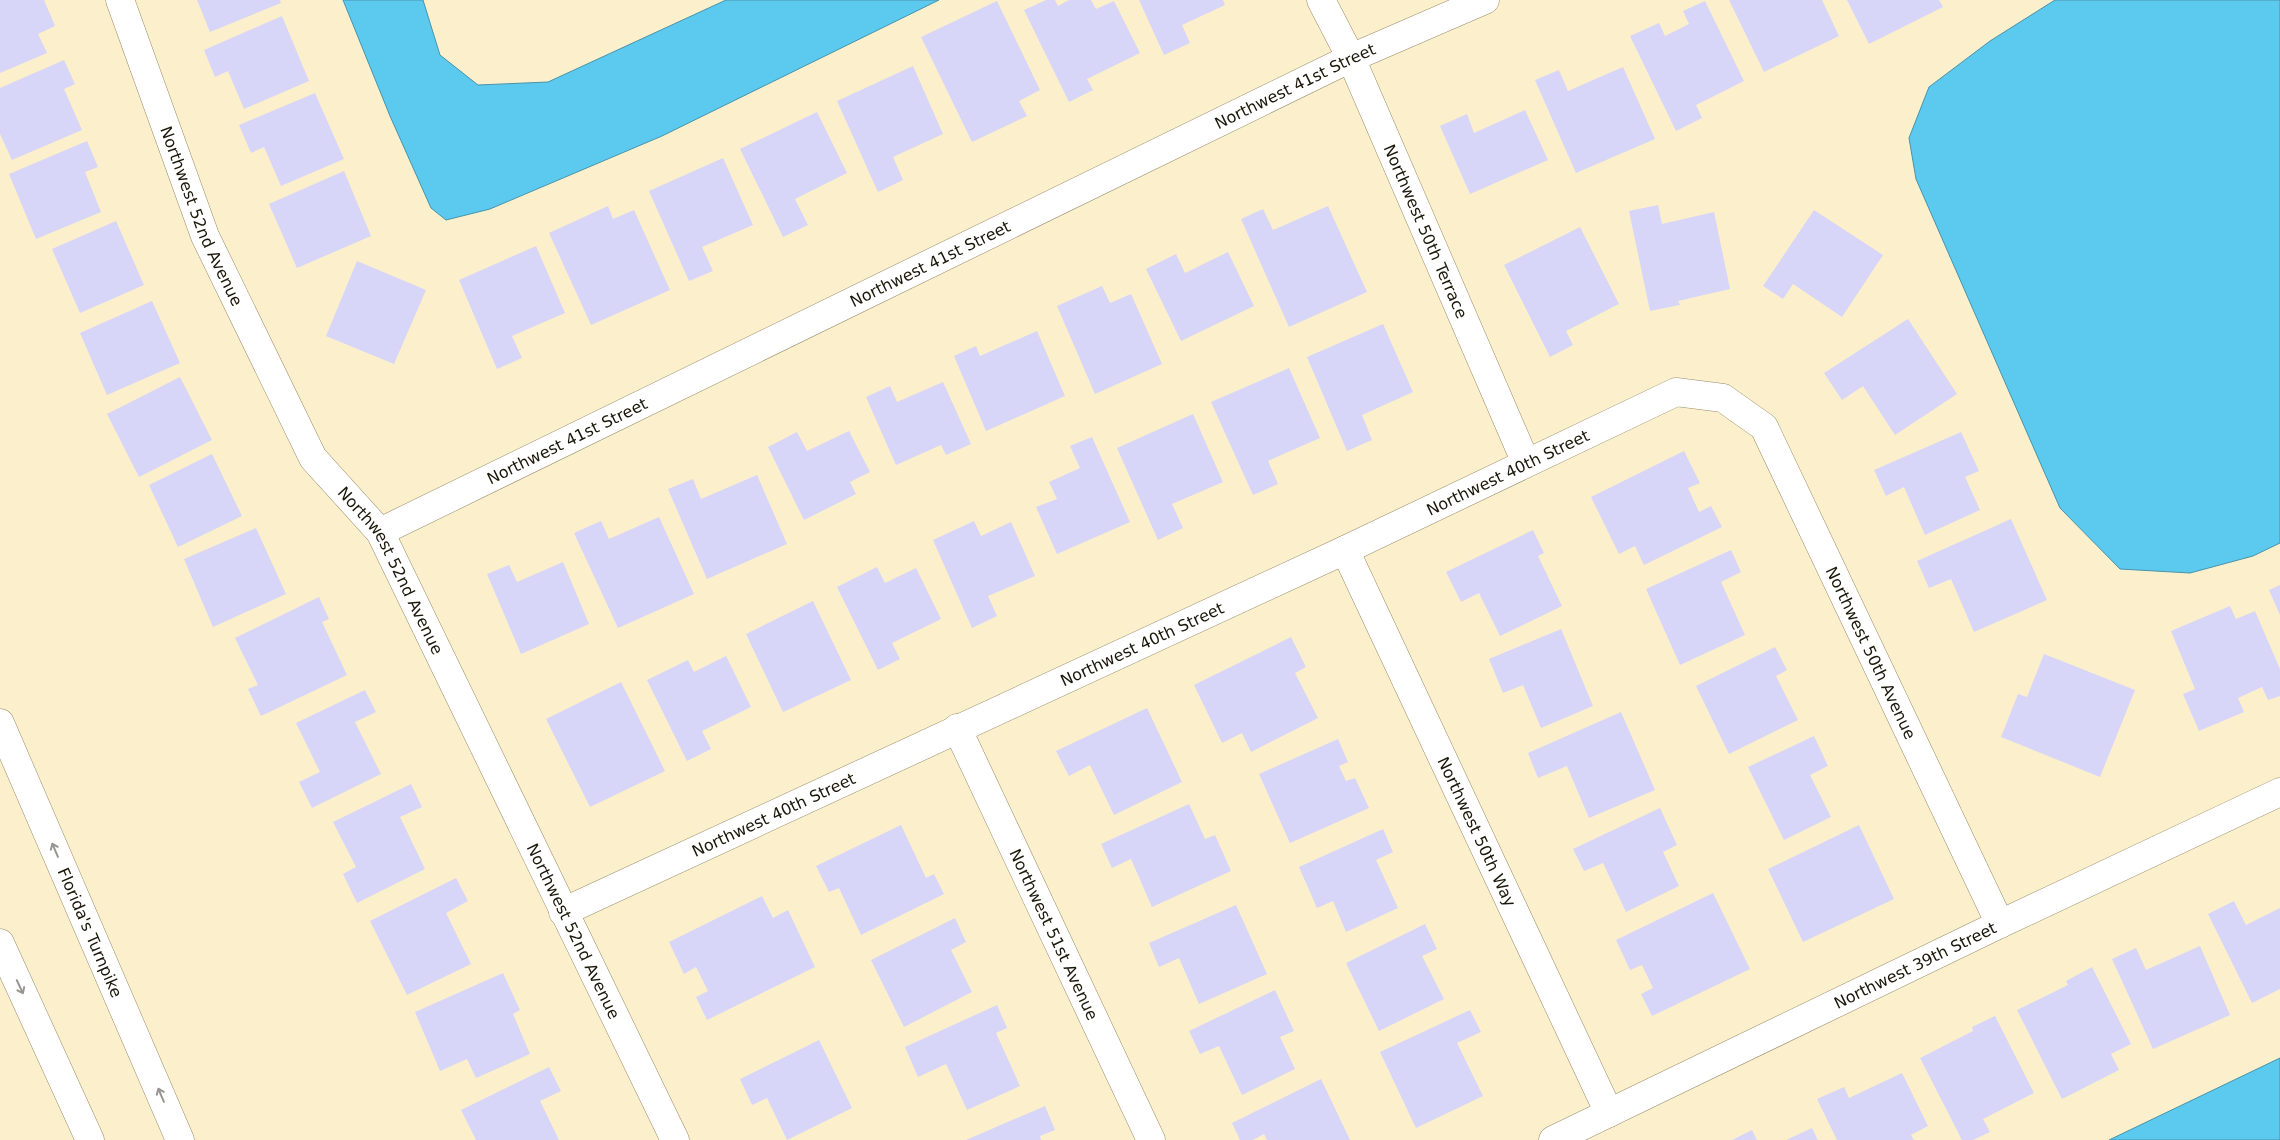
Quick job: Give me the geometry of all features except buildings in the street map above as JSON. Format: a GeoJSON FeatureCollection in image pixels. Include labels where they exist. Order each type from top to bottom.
{"type":"FeatureCollection","features":[{"type":"Feature","properties":{"kind":"main road","name":"Northwest 52nd Avenue"},"geometry":{"type":"LineString","coordinates":[[120,0],[205,236],[308,449],[313,458],[380,532],[675,1140]]}},
{"type":"Feature","properties":{"kind":"main road","name":"Northwest 50th Terrace"},"geometry":{"type":"LineString","coordinates":[[1321,0],[1351,58],[1526,464]]}},
{"type":"Feature","properties":{"kind":"main road","name":"Northwest 41st Street"},"geometry":{"type":"LineString","coordinates":[[380,532],[1351,58],[1485,0]]}},
{"type":"Feature","properties":{"kind":"main road","name":"Northwest 40th Street"},"geometry":{"type":"LineString","coordinates":[[563,912],[1345,550],[1676,392],[1723,398]]}},
{"type":"Feature","properties":{"kind":"main road","name":"Northwest 50th Avenue"},"geometry":{"type":"LineString","coordinates":[[1723,398],[1764,427],[2000,924]]}},
{"type":"Feature","properties":{"kind":"main road","name":"Northwest 50th Way"},"geometry":{"type":"LineString","coordinates":[[1345,550],[1609,1113]]}},
{"type":"Feature","properties":{"kind":"main road","name":"Florida's Turnpike"},"geometry":{"type":"LineString","coordinates":[[0,723],[180,1140]]}},
{"type":"Feature","properties":{"kind":"main road","name":"Northwest 51st Avenue"},"geometry":{"type":"LineString","coordinates":[[957,728],[1151,1140]]}},
{"type":"Feature","properties":{"kind":"main road","name":"Northwest 39th Street"},"geometry":{"type":"LineString","coordinates":[[1553,1140],[2000,924],[2280,792]]}},
{"type":"Feature","properties":{"kind":"main road"},"geometry":{"type":"LineString","coordinates":[[0,943],[90,1140]]}},
{"type":"Feature","properties":{"kind":"water"},"geometry":{"type":"Polygon","coordinates":[[[343,0],[423,0],[440,55],[478,85],[548,82],[726,0],[939,0],[662,136],[490,209],[446,220],[431,208],[390,116],[343,0]]]}},
{"type":"Feature","properties":{"kind":"water"},"geometry":{"type":"Polygon","coordinates":[[[2055,0],[2280,0],[2280,543],[2253,556],[2190,573],[2120,569],[2060,508],[1916,179],[1909,138],[1929,87],[1990,41],[2055,0]]]}},
{"type":"Feature","properties":{"kind":"water"},"geometry":{"type":"Polygon","coordinates":[[[2280,1058],[2280,1140],[2109,1140],[2280,1058]]]}}]}
